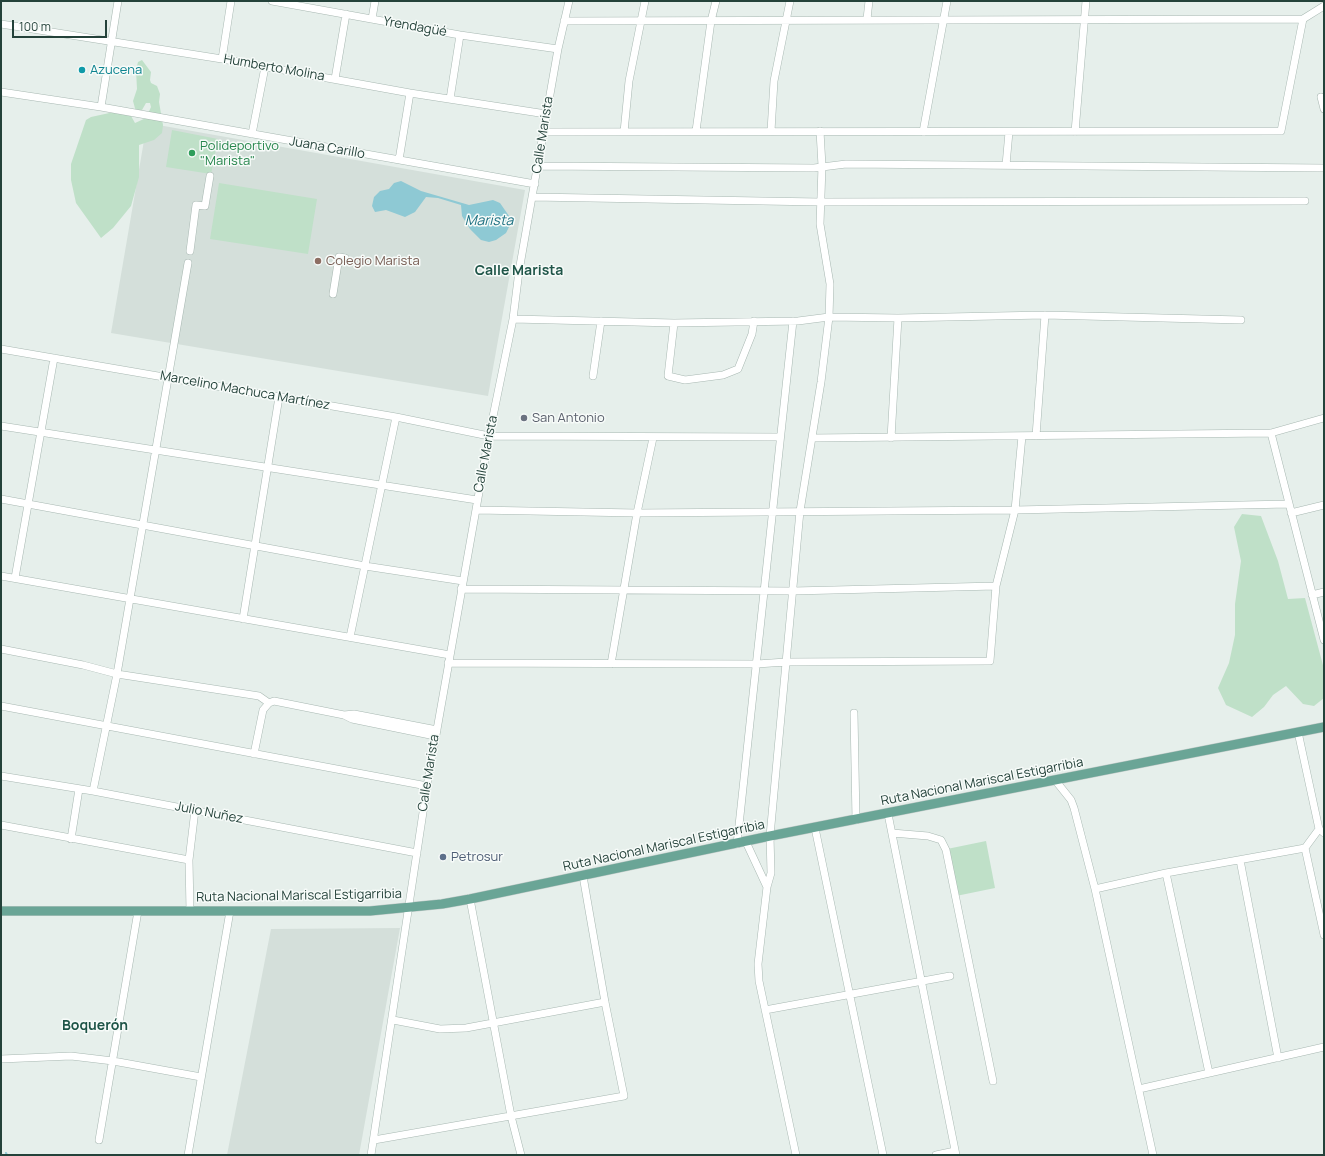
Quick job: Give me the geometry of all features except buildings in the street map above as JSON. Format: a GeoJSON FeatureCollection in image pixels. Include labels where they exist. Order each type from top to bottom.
{"type":"FeatureCollection","features":[{"type":"Feature","properties":{"kind":"main road","name":"Ruta Nacional Mariscal Estigarribia"},"geometry":{"type":"LineString","coordinates":[[1,911],[370,911],[409,908],[470,899],[770,836],[1324,727]]}},
{"type":"Feature","properties":{"kind":"street"},"geometry":{"type":"LineString","coordinates":[[101,108],[118,1]]}},
{"type":"Feature","properties":{"kind":"street"},"geometry":{"type":"LineString","coordinates":[[222,59],[231,1]]}},
{"type":"Feature","properties":{"kind":"street","name":"Yrendagüé"},"geometry":{"type":"LineString","coordinates":[[272,1],[460,35],[558,49]]}},
{"type":"Feature","properties":{"kind":"street"},"geometry":{"type":"LineString","coordinates":[[372,19],[375,1]]}},
{"type":"Feature","properties":{"kind":"street","name":"Calle Marista"},"geometry":{"type":"LineString","coordinates":[[371,1155],[393,1020],[427,786],[448,663],[489,436],[513,319],[519,271],[546,114],[558,49],[569,1]]}},
{"type":"Feature","properties":{"kind":"street"},"geometry":{"type":"LineString","coordinates":[[624,132],[629,81],[645,1]]}},
{"type":"Feature","properties":{"kind":"street"},"geometry":{"type":"LineString","coordinates":[[696,132],[711,21],[716,1]]}},
{"type":"Feature","properties":{"kind":"street"},"geometry":{"type":"LineString","coordinates":[[771,131],[774,81],[790,1]]}},
{"type":"Feature","properties":{"kind":"street"},"geometry":{"type":"LineString","coordinates":[[867,19],[869,1]]}},
{"type":"Feature","properties":{"kind":"street"},"geometry":{"type":"LineString","coordinates":[[923,132],[947,1]]}},
{"type":"Feature","properties":{"kind":"street"},"geometry":{"type":"LineString","coordinates":[[1075,132],[1086,1]]}},
{"type":"Feature","properties":{"kind":"street"},"geometry":{"type":"LineString","coordinates":[[564,21],[1303,19],[1324,6]]}},
{"type":"Feature","properties":{"kind":"street"},"geometry":{"type":"LineString","coordinates":[[335,79],[346,14]]}},
{"type":"Feature","properties":{"kind":"street"},"geometry":{"type":"LineString","coordinates":[[543,132],[1281,131],[1303,19]]}},
{"type":"Feature","properties":{"kind":"street","name":"Humberto Molina"},"geometry":{"type":"LineString","coordinates":[[1,24],[265,66],[410,93],[546,114]]}},
{"type":"Feature","properties":{"kind":"street"},"geometry":{"type":"LineString","coordinates":[[450,99],[460,35]]}},
{"type":"Feature","properties":{"kind":"street"},"geometry":{"type":"LineString","coordinates":[[252,134],[265,66]]}},
{"type":"Feature","properties":{"kind":"street","name":"Juana Carillo"},"geometry":{"type":"LineString","coordinates":[[1,92],[252,134],[535,184]]}},
{"type":"Feature","properties":{"kind":"street"},"geometry":{"type":"LineString","coordinates":[[399,160],[410,93]]}},
{"type":"Feature","properties":{"kind":"street"},"geometry":{"type":"LineString","coordinates":[[1321,97],[1324,109]]}},
{"type":"Feature","properties":{"kind":"street"},"geometry":{"type":"LineString","coordinates":[[796,1155],[759,982],[758,964],[767,887],[771,873],[770,836],[800,511],[829,317],[830,284],[820,224],[822,166],[820,131]]}},
{"type":"Feature","properties":{"kind":"street"},"geometry":{"type":"LineString","coordinates":[[1006,165],[1009,132]]}},
{"type":"Feature","properties":{"kind":"street"},"geometry":{"type":"LineString","coordinates":[[538,166],[696,168],[822,166],[846,164],[1324,168]]}},
{"type":"Feature","properties":{"kind":"street"},"geometry":{"type":"LineString","coordinates":[[190,251],[196,205],[205,206],[210,176]]}},
{"type":"Feature","properties":{"kind":"street"},"geometry":{"type":"LineString","coordinates":[[532,197],[820,202],[1305,201]]}},
{"type":"Feature","properties":{"kind":"street"},"geometry":{"type":"LineString","coordinates":[[333,294],[339,257],[345,258]]}},
{"type":"Feature","properties":{"kind":"street"},"geometry":{"type":"LineString","coordinates":[[93,791],[108,726],[188,263]]}},
{"type":"Feature","properties":{"kind":"street"},"geometry":{"type":"LineString","coordinates":[[513,319],[674,323],[793,320],[829,317],[898,318],[1045,315],[1241,320]]}},
{"type":"Feature","properties":{"kind":"street"},"geometry":{"type":"LineString","coordinates":[[1036,436],[1045,315]]}},
{"type":"Feature","properties":{"kind":"street"},"geometry":{"type":"LineString","coordinates":[[891,438],[898,318]]}},
{"type":"Feature","properties":{"kind":"street"},"geometry":{"type":"LineString","coordinates":[[767,887],[741,843],[764,590],[793,320]]}},
{"type":"Feature","properties":{"kind":"street"},"geometry":{"type":"LineString","coordinates":[[593,376],[601,321]]}},
{"type":"Feature","properties":{"kind":"street"},"geometry":{"type":"LineString","coordinates":[[674,323],[668,376],[685,380],[723,375],[738,369],[752,334],[754,321]]}},
{"type":"Feature","properties":{"kind":"street","name":"Marcelino Machuca Martínez"},"geometry":{"type":"LineString","coordinates":[[1,349],[396,417],[489,436],[653,438],[780,437]]}},
{"type":"Feature","properties":{"kind":"street"},"geometry":{"type":"LineString","coordinates":[[15,578],[54,358]]}},
{"type":"Feature","properties":{"kind":"street"},"geometry":{"type":"LineString","coordinates":[[243,619],[279,397]]}},
{"type":"Feature","properties":{"kind":"street"},"geometry":{"type":"LineString","coordinates":[[350,637],[396,417]]}},
{"type":"Feature","properties":{"kind":"street"},"geometry":{"type":"LineString","coordinates":[[812,438],[1271,433],[1324,418]]}},
{"type":"Feature","properties":{"kind":"street"},"geometry":{"type":"LineString","coordinates":[[1,426],[477,500]]}},
{"type":"Feature","properties":{"kind":"street"},"geometry":{"type":"LineString","coordinates":[[1271,433],[1324,640]]}},
{"type":"Feature","properties":{"kind":"street"},"geometry":{"type":"LineString","coordinates":[[448,663],[757,664],[786,662],[990,660],[996,586],[1014,510],[1022,436]]}},
{"type":"Feature","properties":{"kind":"street"},"geometry":{"type":"LineString","coordinates":[[612,664],[623,590],[653,438]]}},
{"type":"Feature","properties":{"kind":"street"},"geometry":{"type":"LineString","coordinates":[[1,499],[365,566],[463,581]]}},
{"type":"Feature","properties":{"kind":"street"},"geometry":{"type":"LineString","coordinates":[[476,510],[637,513],[772,510],[1014,510],[1288,504]]}},
{"type":"Feature","properties":{"kind":"street"},"geometry":{"type":"LineString","coordinates":[[1291,513],[1324,505]]}},
{"type":"Feature","properties":{"kind":"street"},"geometry":{"type":"LineString","coordinates":[[1,576],[450,655]]}},
{"type":"Feature","properties":{"kind":"street"},"geometry":{"type":"LineString","coordinates":[[462,589],[793,591],[996,586]]}},
{"type":"Feature","properties":{"kind":"street"},"geometry":{"type":"LineString","coordinates":[[1312,596],[1324,592]]}},
{"type":"Feature","properties":{"kind":"street"},"geometry":{"type":"LineString","coordinates":[[1,649],[83,665],[117,674],[224,692],[259,696],[269,703]]}},
{"type":"Feature","properties":{"kind":"street"},"geometry":{"type":"LineString","coordinates":[[254,754],[263,710],[269,703],[274,702],[344,715],[354,714],[436,733]]}},
{"type":"Feature","properties":{"kind":"street"},"geometry":{"type":"LineString","coordinates":[[1,706],[427,786]]}},
{"type":"Feature","properties":{"kind":"street"},"geometry":{"type":"LineString","coordinates":[[854,713],[856,820]]}},
{"type":"Feature","properties":{"kind":"street"},"geometry":{"type":"LineString","coordinates":[[1096,889],[1166,873],[1305,848],[1322,831],[1298,732]]}},
{"type":"Feature","properties":{"kind":"street","name":"Julio Nuñez"},"geometry":{"type":"LineString","coordinates":[[1,776],[93,791],[417,853]]}},
{"type":"Feature","properties":{"kind":"street"},"geometry":{"type":"LineString","coordinates":[[1055,780],[1071,800],[1096,889],[1152,1155]]}},
{"type":"Feature","properties":{"kind":"street"},"geometry":{"type":"LineString","coordinates":[[71,839],[79,789]]}},
{"type":"Feature","properties":{"kind":"street"},"geometry":{"type":"LineString","coordinates":[[190,911],[189,860],[195,810]]}},
{"type":"Feature","properties":{"kind":"street"},"geometry":{"type":"LineString","coordinates":[[888,814],[955,1153],[936,1155]]}},
{"type":"Feature","properties":{"kind":"street"},"geometry":{"type":"LineString","coordinates":[[1,825],[189,860]]}},
{"type":"Feature","properties":{"kind":"street"},"geometry":{"type":"LineString","coordinates":[[815,828],[884,1155]]}},
{"type":"Feature","properties":{"kind":"street"},"geometry":{"type":"LineString","coordinates":[[892,833],[928,836],[941,840],[946,850],[993,1081]]}},
{"type":"Feature","properties":{"kind":"street"},"geometry":{"type":"LineString","coordinates":[[1305,848],[1324,935]]}},
{"type":"Feature","properties":{"kind":"street"},"geometry":{"type":"LineString","coordinates":[[1240,860],[1278,1058]]}},
{"type":"Feature","properties":{"kind":"street"},"geometry":{"type":"LineString","coordinates":[[1166,873],[1209,1073]]}},
{"type":"Feature","properties":{"kind":"street"},"geometry":{"type":"LineString","coordinates":[[374,1140],[624,1096],[605,1002],[583,876]]}},
{"type":"Feature","properties":{"kind":"street"},"geometry":{"type":"LineString","coordinates":[[470,899],[511,1116],[521,1155]]}},
{"type":"Feature","properties":{"kind":"street"},"geometry":{"type":"LineString","coordinates":[[99,1140],[138,911]]}},
{"type":"Feature","properties":{"kind":"street"},"geometry":{"type":"LineString","coordinates":[[188,1155],[230,911]]}},
{"type":"Feature","properties":{"kind":"street"},"geometry":{"type":"LineString","coordinates":[[765,1010],[950,976]]}},
{"type":"Feature","properties":{"kind":"street"},"geometry":{"type":"LineString","coordinates":[[393,1020],[440,1029],[466,1028],[605,1002]]}},
{"type":"Feature","properties":{"kind":"street"},"geometry":{"type":"LineString","coordinates":[[1139,1089],[1324,1047]]}},
{"type":"Feature","properties":{"kind":"street"},"geometry":{"type":"LineString","coordinates":[[1,1059],[71,1056],[113,1061],[201,1077]]}},
{"type":"Feature","properties":{"kind":"shaded area","name":"Colegio Marista"},"geometry":{"type":"Polygon","coordinates":[[[147,123],[525,190],[488,396],[111,333],[147,123]]]}},
{"type":"Feature","properties":{"kind":"shaded area"},"geometry":{"type":"Polygon","coordinates":[[[400,928],[359,1155],[227,1155],[271,929],[400,928]]]}},
{"type":"Feature","properties":{"kind":"green space"},"geometry":{"type":"Polygon","coordinates":[[[142,60],[151,72],[151,83],[157,86],[160,94],[159,102],[163,125],[162,133],[154,140],[139,145],[139,177],[131,206],[113,228],[101,238],[76,203],[71,180],[71,164],[86,120],[91,117],[114,112],[131,116],[135,123],[146,118],[151,107],[150,103],[146,103],[142,110],[136,112],[133,101],[137,89],[136,70],[138,62],[142,60]]]}},
{"type":"Feature","properties":{"kind":"green space","name":"Polideportivo \"Marista\""},"geometry":{"type":"Polygon","coordinates":[[[172,130],[218,139],[211,174],[166,167],[172,130]]]}},
{"type":"Feature","properties":{"kind":"green space"},"geometry":{"type":"Polygon","coordinates":[[[219,183],[317,199],[308,254],[210,239],[219,183]]]}},
{"type":"Feature","properties":{"kind":"green space"},"geometry":{"type":"Polygon","coordinates":[[[1242,514],[1261,516],[1278,561],[1288,599],[1305,598],[1324,669],[1324,698],[1314,706],[1303,704],[1286,686],[1273,695],[1264,707],[1252,717],[1226,705],[1218,688],[1229,663],[1235,635],[1235,604],[1241,561],[1234,527],[1242,514]]]}},
{"type":"Feature","properties":{"kind":"green space"},"geometry":{"type":"Polygon","coordinates":[[[986,841],[995,888],[956,896],[947,849],[986,841]]]}},
{"type":"Feature","properties":{"kind":"water","name":"Marista"},"geometry":{"type":"Polygon","coordinates":[[[401,181],[421,191],[469,205],[493,200],[500,203],[509,216],[509,227],[506,233],[496,240],[489,242],[481,240],[470,229],[462,216],[461,205],[438,198],[426,197],[415,212],[405,217],[386,210],[375,212],[372,206],[374,197],[380,191],[389,189],[394,183],[401,181]]]}},
{"type":"Feature","properties":{"kind":"place","name":"Azucena"},"geometry":{"type":"Point","coordinates":[82,70]}},
{"type":"Feature","properties":{"kind":"place","name":"Polideportivo \"Marista\""},"geometry":{"type":"Point","coordinates":[192,153]}},
{"type":"Feature","properties":{"kind":"place","name":"Colegio Marista"},"geometry":{"type":"Point","coordinates":[318,261]}},
{"type":"Feature","properties":{"kind":"place","name":"San Antonio"},"geometry":{"type":"Point","coordinates":[524,418]}},
{"type":"Feature","properties":{"kind":"place","name":"Petrosur"},"geometry":{"type":"Point","coordinates":[443,857]}},
{"type":"Feature","properties":{"kind":"district","name":"Calle Marista"},"geometry":{"type":"Point","coordinates":[519,271]}},
{"type":"Feature","properties":{"kind":"district","name":"Boquerón"},"geometry":{"type":"Point","coordinates":[95,1026]}}]}
